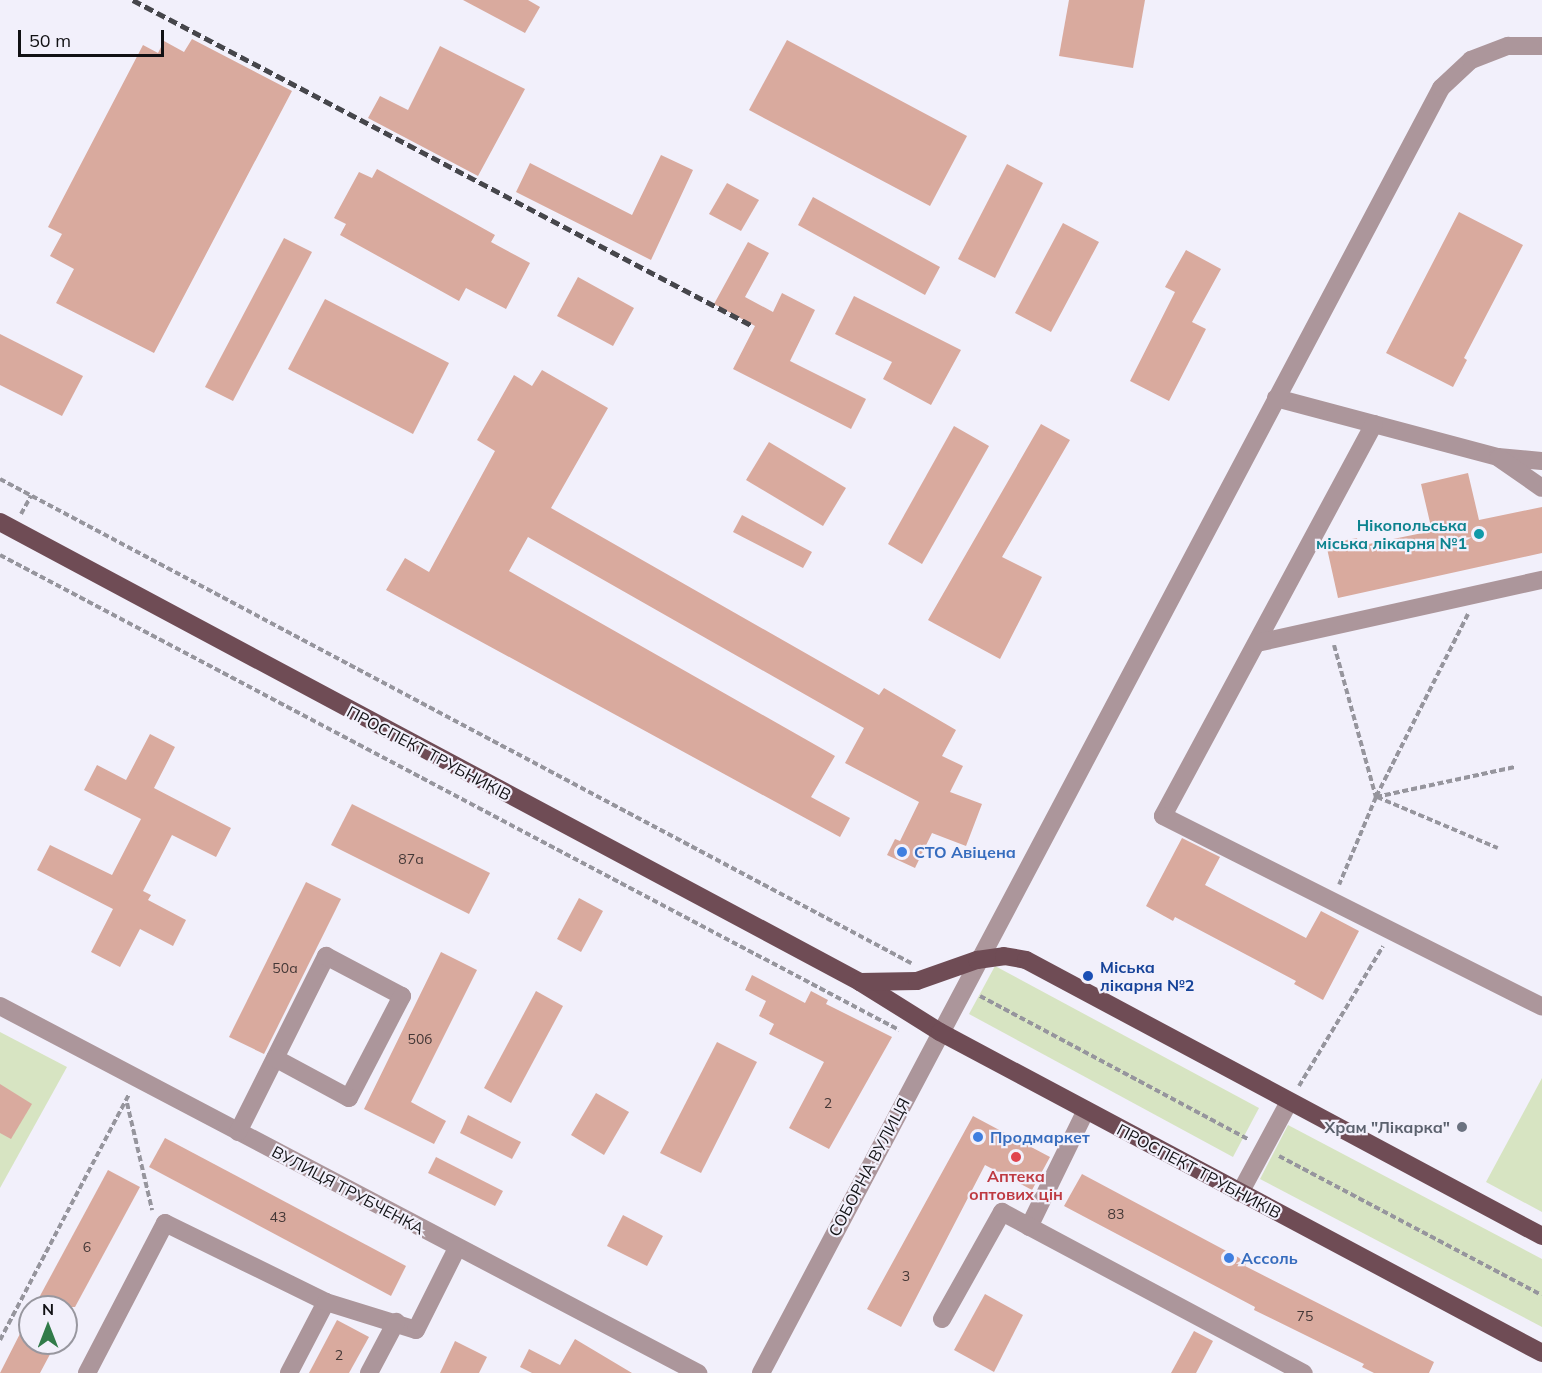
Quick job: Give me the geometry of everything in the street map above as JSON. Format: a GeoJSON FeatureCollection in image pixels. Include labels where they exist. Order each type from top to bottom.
{"type":"FeatureCollection","features":[{"type":"Feature","properties":{"kind":"main road","name":"ПРОСПЕКТ ТРУБНИКІВ"},"geometry":{"type":"LineString","coordinates":[[0,522],[860,982],[936,1040],[1086,1110],[1542,1353]]}},
{"type":"Feature","properties":{"kind":"main road","name":"ПРОСПЕКТ ТРУБНИКІВ"},"geometry":{"type":"LineString","coordinates":[[860,982],[916,981],[977,960],[1004,956],[1026,960],[1542,1236]]}},
{"type":"Feature","properties":{"kind":"street","name":"СОБОРНА ВУЛИЦЯ"},"geometry":{"type":"LineString","coordinates":[[761,1373],[962,988],[1441,88],[1471,60],[1508,46],[1542,46]]}},
{"type":"Feature","properties":{"kind":"street"},"geometry":{"type":"LineString","coordinates":[[1276,398],[1498,457],[1542,461]]}},
{"type":"Feature","properties":{"kind":"street"},"geometry":{"type":"LineString","coordinates":[[1374,424],[1163,816],[1542,1007]]}},
{"type":"Feature","properties":{"kind":"street"},"geometry":{"type":"LineString","coordinates":[[1498,457],[1542,488]]}},
{"type":"Feature","properties":{"kind":"street"},"geometry":{"type":"LineString","coordinates":[[1257,643],[1542,580]]}},
{"type":"Feature","properties":{"kind":"street"},"geometry":{"type":"LineString","coordinates":[[238,1132],[275,1058],[326,956],[402,996],[349,1098],[275,1058]]}},
{"type":"Feature","properties":{"kind":"street","name":"ВУЛИЦЯ ТРУБЧЕНКА"},"geometry":{"type":"LineString","coordinates":[[0,1006],[698,1373]]}},
{"type":"Feature","properties":{"kind":"street"},"geometry":{"type":"LineString","coordinates":[[1240,1193],[1289,1102]]}},
{"type":"Feature","properties":{"kind":"street"},"geometry":{"type":"LineString","coordinates":[[1029,1227],[1086,1110]]}},
{"type":"Feature","properties":{"kind":"street"},"geometry":{"type":"LineString","coordinates":[[942,1319],[1002,1212],[1304,1373]]}},
{"type":"Feature","properties":{"kind":"street"},"geometry":{"type":"LineString","coordinates":[[87,1373],[165,1223],[326,1302],[416,1330],[457,1248]]}},
{"type":"Feature","properties":{"kind":"street"},"geometry":{"type":"LineString","coordinates":[[289,1373],[326,1302]]}},
{"type":"Feature","properties":{"kind":"street"},"geometry":{"type":"LineString","coordinates":[[369,1373],[396,1322]]}},
{"type":"Feature","properties":{"kind":"path"},"geometry":{"type":"LineString","coordinates":[[0,479],[934,975]]}},
{"type":"Feature","properties":{"kind":"path"},"geometry":{"type":"LineString","coordinates":[[0,555],[936,1040]]}},
{"type":"Feature","properties":{"kind":"path"},"geometry":{"type":"LineString","coordinates":[[1332,901],[1376,797],[1478,594]]}},
{"type":"Feature","properties":{"kind":"path"},"geometry":{"type":"LineString","coordinates":[[1330,626],[1376,797]]}},
{"type":"Feature","properties":{"kind":"path"},"geometry":{"type":"LineString","coordinates":[[1376,797],[1515,767]]}},
{"type":"Feature","properties":{"kind":"path"},"geometry":{"type":"LineString","coordinates":[[1376,797],[1498,848]]}},
{"type":"Feature","properties":{"kind":"path"},"geometry":{"type":"LineString","coordinates":[[1289,1102],[1392,931]]}},
{"type":"Feature","properties":{"kind":"path"},"geometry":{"type":"LineString","coordinates":[[962,988],[1542,1295]]}},
{"type":"Feature","properties":{"kind":"path"},"geometry":{"type":"LineString","coordinates":[[0,1341],[127,1102],[132,1076]]}},
{"type":"Feature","properties":{"kind":"path"},"geometry":{"type":"LineString","coordinates":[[127,1102],[153,1215],[165,1223]]}},
{"type":"Feature","properties":{"kind":"green space"},"geometry":{"type":"Polygon","coordinates":[[[995,966],[1259,1108],[1233,1157],[969,1014],[995,966]]]}},
{"type":"Feature","properties":{"kind":"green space"},"geometry":{"type":"Polygon","coordinates":[[[0,1032],[67,1067],[0,1188],[0,1032]]]}},
{"type":"Feature","properties":{"kind":"green space"},"geometry":{"type":"Polygon","coordinates":[[[1542,1078],[1542,1212],[1486,1182],[1542,1078]]]}},
{"type":"Feature","properties":{"kind":"green space"},"geometry":{"type":"Polygon","coordinates":[[[1288,1125],[1542,1259],[1542,1327],[1260,1179],[1288,1125]]]}},
{"type":"Feature","properties":{"kind":"building"},"geometry":{"type":"Polygon","coordinates":[[[463,0],[528,0],[540,7],[525,33],[463,0]]]}},
{"type":"Feature","properties":{"kind":"building"},"geometry":{"type":"Polygon","coordinates":[[[1069,0],[1145,0],[1133,68],[1059,56],[1069,0]]]}},
{"type":"Feature","properties":{"kind":"building"},"geometry":{"type":"Polygon","coordinates":[[[192,39],[292,91],[154,353],[56,303],[74,269],[50,256],[62,234],[48,227],[143,45],[158,53],[164,41],[184,52],[192,39]]]}},
{"type":"Feature","properties":{"kind":"building"},"geometry":{"type":"Polygon","coordinates":[[[787,40],[967,136],[930,206],[749,110],[787,40]]]}},
{"type":"Feature","properties":{"kind":"building"},"geometry":{"type":"Polygon","coordinates":[[[440,46],[525,89],[478,176],[368,118],[380,96],[408,110],[440,46]]]}},
{"type":"Feature","properties":{"kind":"building"},"geometry":{"type":"Polygon","coordinates":[[[661,155],[693,170],[651,260],[516,192],[530,163],[632,215],[661,155]]]}},
{"type":"Feature","properties":{"kind":"building"},"geometry":{"type":"Polygon","coordinates":[[[1007,164],[1043,183],[995,278],[958,259],[1007,164]]]}},
{"type":"Feature","properties":{"kind":"building"},"geometry":{"type":"Polygon","coordinates":[[[377,169],[495,235],[491,242],[530,263],[506,309],[466,288],[459,301],[340,235],[346,224],[334,218],[359,172],[372,178],[377,169]]]}},
{"type":"Feature","properties":{"kind":"building"},"geometry":{"type":"Polygon","coordinates":[[[727,183],[759,200],[741,231],[709,214],[727,183]]]}},
{"type":"Feature","properties":{"kind":"building"},"geometry":{"type":"Polygon","coordinates":[[[813,197],[940,267],[925,295],[798,225],[813,197]]]}},
{"type":"Feature","properties":{"kind":"building"},"geometry":{"type":"Polygon","coordinates":[[[1459,212],[1523,245],[1464,358],[1467,360],[1453,387],[1386,353],[1459,212]]]}},
{"type":"Feature","properties":{"kind":"building"},"geometry":{"type":"Polygon","coordinates":[[[1063,223],[1099,242],[1051,332],[1015,313],[1063,223]]]}},
{"type":"Feature","properties":{"kind":"building"},"geometry":{"type":"Polygon","coordinates":[[[284,238],[312,252],[233,401],[205,387],[284,238]]]}},
{"type":"Feature","properties":{"kind":"building"},"geometry":{"type":"Polygon","coordinates":[[[748,242],[769,253],[745,297],[773,312],[782,293],[815,310],[790,361],[866,399],[851,429],[733,369],[755,326],[714,304],[748,242]]]}},
{"type":"Feature","properties":{"kind":"building"},"geometry":{"type":"Polygon","coordinates":[[[1186,250],[1221,269],[1192,322],[1206,329],[1169,401],[1130,381],[1175,292],[1165,287],[1186,250]]]}},
{"type":"Feature","properties":{"kind":"building"},"geometry":{"type":"Polygon","coordinates":[[[578,277],[634,308],[613,346],[557,316],[578,277]]]}},
{"type":"Feature","properties":{"kind":"building"},"geometry":{"type":"Polygon","coordinates":[[[854,296],[961,350],[931,405],[883,379],[892,362],[835,334],[854,296]]]}},
{"type":"Feature","properties":{"kind":"building"},"geometry":{"type":"Polygon","coordinates":[[[325,299],[449,363],[413,434],[288,369],[325,299]]]}},
{"type":"Feature","properties":{"kind":"building"},"geometry":{"type":"Polygon","coordinates":[[[0,334],[83,376],[62,416],[0,385],[0,334]]]}},
{"type":"Feature","properties":{"kind":"building"},"geometry":{"type":"Polygon","coordinates":[[[542,370],[608,408],[551,508],[879,695],[884,688],[956,730],[942,756],[963,766],[950,792],[982,804],[966,846],[932,833],[915,868],[887,855],[895,839],[900,841],[919,802],[845,763],[864,728],[528,537],[509,571],[835,756],[811,797],[850,818],[840,837],[386,590],[405,558],[429,572],[495,451],[477,440],[514,375],[532,386],[542,370]]]}},
{"type":"Feature","properties":{"kind":"building"},"geometry":{"type":"Polygon","coordinates":[[[1041,424],[1070,440],[1002,557],[1042,577],[1000,659],[928,620],[1041,424]]]}},
{"type":"Feature","properties":{"kind":"building"},"geometry":{"type":"Polygon","coordinates":[[[954,426],[989,446],[922,564],[888,544],[954,426]]]}},
{"type":"Feature","properties":{"kind":"building"},"geometry":{"type":"Polygon","coordinates":[[[769,442],[846,488],[823,526],[746,480],[769,442]]]}},
{"type":"Feature","properties":{"kind":"building","name":"Нікопольська міська лікарня №1"},"geometry":{"type":"Polygon","coordinates":[[[1468,473],[1479,520],[1542,507],[1542,553],[1338,598],[1326,544],[1357,538],[1359,546],[1432,531],[1421,484],[1468,473]]]}},
{"type":"Feature","properties":{"kind":"building"},"geometry":{"type":"Polygon","coordinates":[[[742,515],[812,552],[803,568],[733,532],[742,515]]]}},
{"type":"Feature","properties":{"kind":"building"},"geometry":{"type":"Polygon","coordinates":[[[150,734],[175,747],[154,788],[231,828],[216,857],[172,835],[143,891],[151,895],[148,900],[186,920],[173,946],[140,929],[120,967],[91,952],[113,909],[37,870],[50,845],[112,875],[141,819],[84,790],[97,765],[126,780],[150,734]]]}},
{"type":"Feature","properties":{"kind":"building"},"geometry":{"type":"Polygon","coordinates":[[[352,804],[490,873],[469,914],[331,845],[352,804]]]}},
{"type":"Feature","properties":{"kind":"building"},"geometry":{"type":"Polygon","coordinates":[[[1182,838],[1220,857],[1205,885],[1306,938],[1321,911],[1359,931],[1323,1000],[1294,984],[1296,981],[1175,917],[1173,921],[1146,906],[1182,838]]]}},
{"type":"Feature","properties":{"kind":"building"},"geometry":{"type":"Polygon","coordinates":[[[306,882],[341,899],[264,1054],[229,1037],[306,882]]]}},
{"type":"Feature","properties":{"kind":"building"},"geometry":{"type":"Polygon","coordinates":[[[579,898],[603,911],[581,952],[557,939],[579,898]]]}},
{"type":"Feature","properties":{"kind":"building"},"geometry":{"type":"Polygon","coordinates":[[[441,952],[477,970],[411,1102],[446,1121],[434,1144],[364,1109],[441,952]]]}},
{"type":"Feature","properties":{"kind":"building"},"geometry":{"type":"Polygon","coordinates":[[[752,975],[805,1003],[811,991],[828,1000],[826,1004],[892,1037],[829,1149],[789,1128],[824,1062],[769,1034],[774,1024],[759,1016],[766,1001],[745,990],[752,975]]]}},
{"type":"Feature","properties":{"kind":"building"},"geometry":{"type":"Polygon","coordinates":[[[536,991],[563,1006],[511,1103],[484,1088],[536,991]]]}},
{"type":"Feature","properties":{"kind":"building"},"geometry":{"type":"Polygon","coordinates":[[[717,1042],[757,1062],[701,1173],[660,1153],[717,1042]]]}},
{"type":"Feature","properties":{"kind":"building"},"geometry":{"type":"Polygon","coordinates":[[[0,1084],[32,1104],[11,1139],[0,1133],[0,1084]]]}},
{"type":"Feature","properties":{"kind":"building"},"geometry":{"type":"Polygon","coordinates":[[[596,1093],[629,1112],[604,1155],[571,1135],[596,1093]]]}},
{"type":"Feature","properties":{"kind":"building"},"geometry":{"type":"Polygon","coordinates":[[[468,1115],[521,1142],[512,1159],[460,1133],[468,1115]]]}},
{"type":"Feature","properties":{"kind":"building"},"geometry":{"type":"Polygon","coordinates":[[[973,1116],[1050,1157],[1032,1190],[985,1165],[901,1327],[867,1309],[973,1116]]]}},
{"type":"Feature","properties":{"kind":"building"},"geometry":{"type":"Polygon","coordinates":[[[165,1138],[406,1266],[391,1296],[149,1167],[165,1138]]]}},
{"type":"Feature","properties":{"kind":"building"},"geometry":{"type":"Polygon","coordinates":[[[436,1157],[503,1191],[495,1206],[428,1173],[436,1157]]]}},
{"type":"Feature","properties":{"kind":"building"},"geometry":{"type":"Polygon","coordinates":[[[108,1170],[140,1187],[78,1301],[78,1295],[40,1295],[108,1170]]]}},
{"type":"Feature","properties":{"kind":"building"},"geometry":{"type":"Polygon","coordinates":[[[1082,1174],[1247,1262],[1245,1266],[1434,1362],[1429,1373],[1374,1373],[1362,1367],[1364,1364],[1254,1310],[1255,1307],[1064,1206],[1082,1174]]]}},
{"type":"Feature","properties":{"kind":"building"},"geometry":{"type":"Polygon","coordinates":[[[623,1215],[663,1236],[647,1266],[607,1246],[623,1215]]]}},
{"type":"Feature","properties":{"kind":"building"},"geometry":{"type":"Polygon","coordinates":[[[985,1294],[1023,1315],[994,1372],[954,1350],[985,1294]]]}},
{"type":"Feature","properties":{"kind":"building"},"geometry":{"type":"Polygon","coordinates":[[[337,1320],[369,1337],[349,1373],[309,1373],[337,1320]]]}},
{"type":"Feature","properties":{"kind":"building"},"geometry":{"type":"Polygon","coordinates":[[[1194,1331],[1213,1341],[1196,1373],[1171,1373],[1194,1331]]]}},
{"type":"Feature","properties":{"kind":"building"},"geometry":{"type":"Polygon","coordinates":[[[18,1338],[18,1355],[50,1355],[40,1373],[0,1373],[18,1338]]]}},
{"type":"Feature","properties":{"kind":"building"},"geometry":{"type":"Polygon","coordinates":[[[575,1339],[632,1373],[532,1373],[520,1367],[529,1349],[560,1365],[575,1339]]]}},
{"type":"Feature","properties":{"kind":"building"},"geometry":{"type":"Polygon","coordinates":[[[455,1341],[487,1357],[479,1373],[440,1373],[455,1341]]]}},
{"type":"Feature","properties":{"kind":"railway"},"geometry":{"type":"LineString","coordinates":[[133,0],[753,326]]}},
{"type":"Feature","properties":{"kind":"place","name":"Нікопольська міська лікарня №1"},"geometry":{"type":"Point","coordinates":[1479,534]}},
{"type":"Feature","properties":{"kind":"place","name":"СТО Авіцена"},"geometry":{"type":"Point","coordinates":[902,852]}},
{"type":"Feature","properties":{"kind":"place","name":"Міська лікарня №2"},"geometry":{"type":"Point","coordinates":[1088,976]}},
{"type":"Feature","properties":{"kind":"place","name":"Храм \"Лікарка\""},"geometry":{"type":"Point","coordinates":[1462,1127]}},
{"type":"Feature","properties":{"kind":"place","name":"Продмаркет"},"geometry":{"type":"Point","coordinates":[978,1137]}},
{"type":"Feature","properties":{"kind":"place","name":"Аптека оптових цін"},"geometry":{"type":"Point","coordinates":[1016,1157]}},
{"type":"Feature","properties":{"kind":"place","name":"Ассоль"},"geometry":{"type":"Point","coordinates":[1229,1258]}}]}
